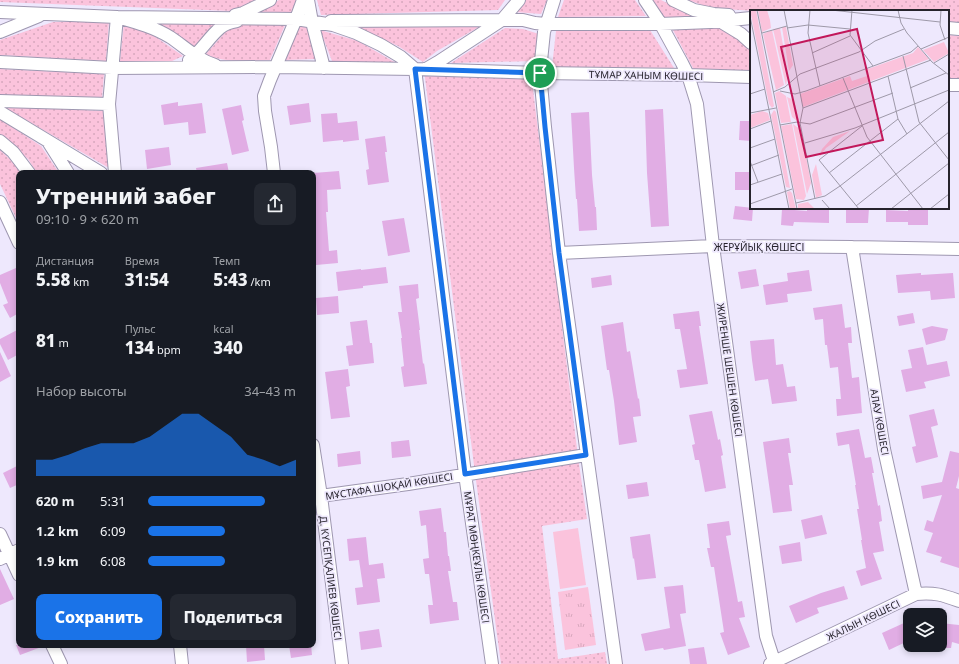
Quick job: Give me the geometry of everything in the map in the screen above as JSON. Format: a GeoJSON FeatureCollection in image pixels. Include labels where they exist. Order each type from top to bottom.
{"type":"FeatureCollection","features":[{"type":"Feature","properties":{"kind":"street"},"geometry":{"type":"LineString","coordinates":[[222,18],[243,13],[270,0]]}},
{"type":"Feature","properties":{"kind":"street"},"geometry":{"type":"LineString","coordinates":[[274,170],[264,96],[303,0]]}},
{"type":"Feature","properties":{"kind":"street"},"geometry":{"type":"LineString","coordinates":[[308,0],[324,68]]}},
{"type":"Feature","properties":{"kind":"street"},"geometry":{"type":"LineString","coordinates":[[0,12],[117,17],[296,19],[333,25],[356,33],[381,45],[420,70],[438,62],[502,20],[519,0]]}},
{"type":"Feature","properties":{"kind":"street"},"geometry":{"type":"LineString","coordinates":[[554,0],[544,32],[540,73],[545,127],[559,253],[616,664]]}},
{"type":"Feature","properties":{"kind":"street","name":"ЖИРЕНШЕ ШЕШЕН КӨШЕСІ"},"geometry":{"type":"LineString","coordinates":[[645,0],[688,75],[697,104],[713,246],[766,636],[773,663]]}},
{"type":"Feature","properties":{"kind":"street"},"geometry":{"type":"LineString","coordinates":[[673,0],[720,21],[741,34],[750,43]]}},
{"type":"Feature","properties":{"kind":"street"},"geometry":{"type":"LineString","coordinates":[[694,10],[714,14],[750,17]]}},
{"type":"Feature","properties":{"kind":"street"},"geometry":{"type":"LineString","coordinates":[[0,32],[43,14]]}},
{"type":"Feature","properties":{"kind":"street"},"geometry":{"type":"LineString","coordinates":[[117,17],[141,23],[168,37],[195,56],[208,63],[223,67]]}},
{"type":"Feature","properties":{"kind":"street"},"geometry":{"type":"LineString","coordinates":[[114,170],[109,104],[117,17]]}},
{"type":"Feature","properties":{"kind":"street"},"geometry":{"type":"LineString","coordinates":[[312,22],[523,20],[546,24],[660,24],[720,21],[750,17]]}},
{"type":"Feature","properties":{"kind":"street"},"geometry":{"type":"LineString","coordinates":[[169,68],[184,63],[195,56],[220,28],[229,23],[245,18]]}},
{"type":"Feature","properties":{"kind":"street"},"geometry":{"type":"LineString","coordinates":[[949,28],[959,29]]}},
{"type":"Feature","properties":{"kind":"street","name":"ТҰМАР ХАНЫМ КӨШЕСІ"},"geometry":{"type":"LineString","coordinates":[[0,62],[112,68],[275,67],[750,77]]}},
{"type":"Feature","properties":{"kind":"street","name":"МҰРАТ МӨҢКЕҰЛЫ КӨШЕСІ"},"geometry":{"type":"LineString","coordinates":[[420,70],[465,474],[492,664]]}},
{"type":"Feature","properties":{"kind":"street"},"geometry":{"type":"LineString","coordinates":[[0,101],[109,104]]}},
{"type":"Feature","properties":{"kind":"street"},"geometry":{"type":"LineString","coordinates":[[0,112],[96,170]]}},
{"type":"Feature","properties":{"kind":"street"},"geometry":{"type":"LineString","coordinates":[[47,140],[66,170]]}},
{"type":"Feature","properties":{"kind":"street"},"geometry":{"type":"LineString","coordinates":[[0,141],[13,152],[27,170]]}},
{"type":"Feature","properties":{"kind":"street"},"geometry":{"type":"LineString","coordinates":[[0,202],[16,237]]}},
{"type":"Feature","properties":{"kind":"street","name":"ЖЕРҰЙЫҚ КӨШЕСІ"},"geometry":{"type":"LineString","coordinates":[[559,253],[713,246],[959,249]]}},
{"type":"Feature","properties":{"kind":"street","name":"АЛАУ КӨШЕСІ"},"geometry":{"type":"LineString","coordinates":[[852,247],[884,449],[916,594]]}},
{"type":"Feature","properties":{"kind":"street","name":"МҰСТАФА ШОҚАЙ КӨШЕСІ"},"geometry":{"type":"LineString","coordinates":[[317,497],[586,455]]}},
{"type":"Feature","properties":{"kind":"street","name":"Д. КҮСЕПҚАЛИЕВ КӨШЕСІ"},"geometry":{"type":"LineString","coordinates":[[316,484],[342,664]]}},
{"type":"Feature","properties":{"kind":"street"},"geometry":{"type":"LineString","coordinates":[[0,534],[16,568]]}},
{"type":"Feature","properties":{"kind":"street","name":"ЖАЛЫН КӨШЕСІ"},"geometry":{"type":"LineString","coordinates":[[773,663],[916,594],[938,594],[959,601]]}},
{"type":"Feature","properties":{"kind":"street"},"geometry":{"type":"LineString","coordinates":[[53,648],[61,664]]}},
{"type":"Feature","properties":{"kind":"street"},"geometry":{"type":"LineString","coordinates":[[180,648],[182,664]]}},
{"type":"Feature","properties":{"kind":"green space"},"geometry":{"type":"Polygon","coordinates":[[[0,0],[255,0],[232,11],[0,2],[0,0]]]}},
{"type":"Feature","properties":{"kind":"green space"},"geometry":{"type":"Polygon","coordinates":[[[279,0],[296,0],[291,13],[256,12],[279,0]]]}},
{"type":"Feature","properties":{"kind":"green space"},"geometry":{"type":"Polygon","coordinates":[[[317,0],[505,0],[498,10],[321,15],[317,0]]]}},
{"type":"Feature","properties":{"kind":"green space"},"geometry":{"type":"Polygon","coordinates":[[[526,0],[547,0],[541,14],[516,12],[526,0]]]}},
{"type":"Feature","properties":{"kind":"green space"},"geometry":{"type":"Polygon","coordinates":[[[564,0],[635,0],[646,16],[558,17],[564,0]]]}},
{"type":"Feature","properties":{"kind":"green space"},"geometry":{"type":"Polygon","coordinates":[[[653,0],[661,0],[697,18],[664,18],[653,0]]]}},
{"type":"Feature","properties":{"kind":"green space"},"geometry":{"type":"Polygon","coordinates":[[[688,0],[959,0],[959,22],[949,22],[949,10],[750,11],[722,9],[705,6],[688,0]]]}},
{"type":"Feature","properties":{"kind":"green space"},"geometry":{"type":"Polygon","coordinates":[[[109,21],[106,61],[0,55],[0,40],[53,22],[109,21]]]}},
{"type":"Feature","properties":{"kind":"green space"},"geometry":{"type":"Polygon","coordinates":[[[124,23],[153,35],[183,56],[172,61],[120,61],[124,23]]]}},
{"type":"Feature","properties":{"kind":"green space"},"geometry":{"type":"Polygon","coordinates":[[[152,23],[215,24],[195,47],[152,23]]]}},
{"type":"Feature","properties":{"kind":"green space"},"geometry":{"type":"Polygon","coordinates":[[[240,25],[285,25],[270,60],[228,60],[206,54],[228,29],[240,25]]]}},
{"type":"Feature","properties":{"kind":"green space"},"geometry":{"type":"Polygon","coordinates":[[[351,25],[479,27],[437,51],[423,62],[398,46],[351,25]]]}},
{"type":"Feature","properties":{"kind":"green space"},"geometry":{"type":"Polygon","coordinates":[[[298,26],[309,28],[316,59],[285,60],[298,26]]]}},
{"type":"Feature","properties":{"kind":"green space"},"geometry":{"type":"Polygon","coordinates":[[[719,27],[742,41],[750,49],[750,72],[694,70],[673,30],[719,27]]]}},
{"type":"Feature","properties":{"kind":"green space"},"geometry":{"type":"Polygon","coordinates":[[[505,28],[523,29],[539,34],[534,61],[451,63],[505,28]]]}},
{"type":"Feature","properties":{"kind":"green space"},"geometry":{"type":"Polygon","coordinates":[[[320,30],[358,41],[398,64],[332,61],[320,30]]]}},
{"type":"Feature","properties":{"kind":"green space"},"geometry":{"type":"Polygon","coordinates":[[[650,30],[674,68],[552,67],[556,31],[650,30]]]}},
{"type":"Feature","properties":{"kind":"green space"},"geometry":{"type":"Polygon","coordinates":[[[949,35],[959,36],[959,78],[949,78],[949,35]]]}},
{"type":"Feature","properties":{"kind":"green space"},"geometry":{"type":"Polygon","coordinates":[[[0,69],[104,74],[102,98],[0,95],[0,69]]]}},
{"type":"Feature","properties":{"kind":"green space"},"geometry":{"type":"Polygon","coordinates":[[[424,70],[531,73],[578,457],[587,519],[542,526],[558,659],[605,652],[607,664],[501,664],[475,473],[424,70]]]}},
{"type":"Feature","properties":{"kind":"green space"},"geometry":{"type":"Polygon","coordinates":[[[2,106],[103,111],[109,168],[2,106]]]}},
{"type":"Feature","properties":{"kind":"green space"},"geometry":{"type":"Polygon","coordinates":[[[0,119],[41,146],[57,170],[35,170],[28,159],[0,135],[0,119]]]}},
{"type":"Feature","properties":{"kind":"green space"},"geometry":{"type":"Polygon","coordinates":[[[0,150],[16,165],[18,170],[16,170],[16,218],[0,184],[0,150]]]}},
{"type":"Feature","properties":{"kind":"green space"},"geometry":{"type":"Polygon","coordinates":[[[578,528],[586,585],[560,589],[553,532],[578,528]]]}},
{"type":"Feature","properties":{"kind":"green space"},"geometry":{"type":"Polygon","coordinates":[[[588,587],[596,645],[565,650],[558,592],[588,587]]]}},
{"type":"Feature","properties":{"kind":"building"},"geometry":{"type":"Polygon","coordinates":[[[178,102],[178,106],[202,103],[206,133],[189,135],[188,122],[164,125],[161,105],[178,102]]]}},
{"type":"Feature","properties":{"kind":"building"},"geometry":{"type":"Polygon","coordinates":[[[309,103],[311,122],[290,125],[287,106],[309,103]]]}},
{"type":"Feature","properties":{"kind":"building"},"geometry":{"type":"Polygon","coordinates":[[[241,105],[244,120],[242,121],[249,151],[232,155],[222,109],[241,105]]]}},
{"type":"Feature","properties":{"kind":"building"},"geometry":{"type":"Polygon","coordinates":[[[663,109],[669,226],[651,227],[647,173],[645,110],[663,109]]]}},
{"type":"Feature","properties":{"kind":"building"},"geometry":{"type":"Polygon","coordinates":[[[589,112],[592,175],[597,230],[579,231],[571,113],[589,112]]]}},
{"type":"Feature","properties":{"kind":"building"},"geometry":{"type":"Polygon","coordinates":[[[337,113],[338,123],[357,121],[359,140],[323,142],[321,114],[337,113]]]}},
{"type":"Feature","properties":{"kind":"building"},"geometry":{"type":"Polygon","coordinates":[[[740,121],[750,121],[750,141],[739,140],[740,121]]]}},
{"type":"Feature","properties":{"kind":"building"},"geometry":{"type":"Polygon","coordinates":[[[385,136],[387,152],[385,152],[389,182],[368,185],[366,170],[369,169],[365,139],[385,136]]]}},
{"type":"Feature","properties":{"kind":"building"},"geometry":{"type":"Polygon","coordinates":[[[169,147],[171,165],[147,169],[145,150],[169,147]]]}},
{"type":"Feature","properties":{"kind":"building"},"geometry":{"type":"Polygon","coordinates":[[[227,163],[228,170],[196,170],[196,168],[227,163]]]}},
{"type":"Feature","properties":{"kind":"building"},"geometry":{"type":"Polygon","coordinates":[[[339,171],[341,189],[327,190],[328,212],[326,212],[329,251],[337,250],[338,263],[316,265],[316,173],[339,171]]]}},
{"type":"Feature","properties":{"kind":"building"},"geometry":{"type":"Polygon","coordinates":[[[735,172],[750,172],[750,190],[735,190],[735,172]]]}},
{"type":"Feature","properties":{"kind":"building"},"geometry":{"type":"Polygon","coordinates":[[[735,206],[753,209],[752,221],[733,219],[735,206]]]}},
{"type":"Feature","properties":{"kind":"building"},"geometry":{"type":"Polygon","coordinates":[[[782,209],[807,211],[807,209],[829,209],[829,223],[794,222],[793,226],[781,225],[782,209]]]}},
{"type":"Feature","properties":{"kind":"building"},"geometry":{"type":"Polygon","coordinates":[[[846,209],[869,209],[868,223],[846,223],[846,209]]]}},
{"type":"Feature","properties":{"kind":"building"},"geometry":{"type":"Polygon","coordinates":[[[908,209],[928,209],[928,225],[908,225],[908,222],[886,222],[886,210],[908,211],[908,209]]]}},
{"type":"Feature","properties":{"kind":"building"},"geometry":{"type":"Polygon","coordinates":[[[404,218],[410,252],[388,256],[382,221],[404,218]]]}},
{"type":"Feature","properties":{"kind":"building"},"geometry":{"type":"Polygon","coordinates":[[[386,267],[388,283],[338,291],[336,272],[386,267]]]}},
{"type":"Feature","properties":{"kind":"building"},"geometry":{"type":"Polygon","coordinates":[[[16,268],[16,315],[10,318],[3,305],[8,303],[0,283],[0,275],[16,268]]]}},
{"type":"Feature","properties":{"kind":"building"},"geometry":{"type":"Polygon","coordinates":[[[756,269],[759,286],[741,289],[738,272],[756,269]]]}},
{"type":"Feature","properties":{"kind":"building"},"geometry":{"type":"Polygon","coordinates":[[[809,270],[812,291],[787,294],[788,302],[766,305],[763,285],[788,281],[787,273],[809,270]]]}},
{"type":"Feature","properties":{"kind":"building"},"geometry":{"type":"Polygon","coordinates":[[[921,273],[921,275],[953,273],[955,298],[931,300],[930,291],[898,293],[896,275],[921,273]]]}},
{"type":"Feature","properties":{"kind":"building"},"geometry":{"type":"Polygon","coordinates":[[[611,275],[612,285],[592,288],[591,278],[611,275]]]}},
{"type":"Feature","properties":{"kind":"building"},"geometry":{"type":"Polygon","coordinates":[[[418,284],[419,298],[416,299],[423,364],[424,363],[427,384],[404,387],[401,367],[404,366],[402,338],[398,312],[402,312],[399,286],[418,284]]]}},
{"type":"Feature","properties":{"kind":"building"},"geometry":{"type":"Polygon","coordinates":[[[338,296],[339,313],[317,315],[316,298],[338,296]]]}},
{"type":"Feature","properties":{"kind":"building"},"geometry":{"type":"Polygon","coordinates":[[[842,304],[845,328],[851,327],[852,343],[848,343],[852,378],[859,377],[862,413],[837,416],[836,399],[841,399],[838,367],[830,368],[827,345],[825,345],[823,319],[815,320],[813,308],[842,304]]]}},
{"type":"Feature","properties":{"kind":"building"},"geometry":{"type":"Polygon","coordinates":[[[699,311],[701,326],[699,326],[708,384],[680,388],[677,370],[687,369],[680,329],[675,329],[673,314],[699,311]]]}},
{"type":"Feature","properties":{"kind":"building"},"geometry":{"type":"Polygon","coordinates":[[[913,313],[915,323],[899,326],[897,316],[913,313]]]}},
{"type":"Feature","properties":{"kind":"building"},"geometry":{"type":"Polygon","coordinates":[[[367,320],[370,343],[372,343],[374,363],[349,366],[346,346],[353,345],[350,322],[367,320]]]}},
{"type":"Feature","properties":{"kind":"building"},"geometry":{"type":"Polygon","coordinates":[[[623,322],[627,352],[630,351],[641,416],[633,417],[637,442],[619,445],[614,401],[609,370],[607,370],[601,326],[623,322]]]}},
{"type":"Feature","properties":{"kind":"building"},"geometry":{"type":"Polygon","coordinates":[[[932,326],[948,329],[945,340],[926,345],[922,329],[932,326]]]}},
{"type":"Feature","properties":{"kind":"building"},"geometry":{"type":"Polygon","coordinates":[[[16,331],[16,356],[8,360],[0,344],[0,339],[16,331]]]}},
{"type":"Feature","properties":{"kind":"building"},"geometry":{"type":"Polygon","coordinates":[[[774,339],[776,365],[783,364],[787,387],[795,386],[797,401],[772,404],[768,379],[755,381],[750,341],[774,339]]]}},
{"type":"Feature","properties":{"kind":"building"},"geometry":{"type":"Polygon","coordinates":[[[923,347],[927,365],[947,361],[950,376],[924,382],[926,388],[906,392],[901,370],[912,368],[908,350],[923,347]]]}},
{"type":"Feature","properties":{"kind":"building"},"geometry":{"type":"Polygon","coordinates":[[[0,352],[11,376],[0,382],[0,352]]]}},
{"type":"Feature","properties":{"kind":"building"},"geometry":{"type":"Polygon","coordinates":[[[348,369],[350,386],[346,387],[350,417],[331,419],[325,372],[348,369]]]}},
{"type":"Feature","properties":{"kind":"building"},"geometry":{"type":"Polygon","coordinates":[[[934,409],[938,425],[931,427],[938,457],[916,463],[912,447],[916,446],[909,415],[934,409]]]}},
{"type":"Feature","properties":{"kind":"building"},"geometry":{"type":"Polygon","coordinates":[[[712,411],[718,440],[720,439],[723,455],[721,456],[726,488],[705,492],[699,460],[695,460],[692,445],[695,444],[689,415],[712,411]]]}},
{"type":"Feature","properties":{"kind":"building"},"geometry":{"type":"Polygon","coordinates":[[[859,429],[865,458],[871,457],[874,473],[872,473],[878,506],[880,505],[882,521],[879,522],[884,551],[873,553],[882,579],[861,586],[856,571],[866,568],[857,509],[859,509],[856,485],[849,444],[838,446],[836,433],[859,429]]]}},
{"type":"Feature","properties":{"kind":"building"},"geometry":{"type":"Polygon","coordinates":[[[789,438],[791,453],[788,453],[793,485],[789,485],[792,511],[773,513],[763,442],[789,438]]]}},
{"type":"Feature","properties":{"kind":"building"},"geometry":{"type":"Polygon","coordinates":[[[409,440],[411,456],[392,458],[391,442],[409,440]]]}},
{"type":"Feature","properties":{"kind":"building"},"geometry":{"type":"Polygon","coordinates":[[[360,451],[361,464],[338,467],[337,454],[360,451]]]}},
{"type":"Feature","properties":{"kind":"building"},"geometry":{"type":"Polygon","coordinates":[[[950,451],[959,453],[959,476],[956,488],[959,489],[959,568],[940,562],[942,557],[926,552],[933,533],[924,530],[927,520],[933,522],[942,495],[923,499],[921,486],[942,482],[950,451]]]}},
{"type":"Feature","properties":{"kind":"building"},"geometry":{"type":"Polygon","coordinates":[[[16,466],[16,485],[10,488],[3,473],[16,466]]]}},
{"type":"Feature","properties":{"kind":"building"},"geometry":{"type":"Polygon","coordinates":[[[647,482],[649,496],[628,499],[626,485],[647,482]]]}},
{"type":"Feature","properties":{"kind":"building"},"geometry":{"type":"Polygon","coordinates":[[[441,508],[451,571],[448,571],[453,602],[457,602],[459,620],[430,624],[428,605],[433,605],[429,574],[425,574],[423,559],[429,558],[426,525],[421,526],[419,511],[441,508]]]}},
{"type":"Feature","properties":{"kind":"building"},"geometry":{"type":"Polygon","coordinates":[[[822,515],[827,534],[805,539],[801,520],[822,515]]]}},
{"type":"Feature","properties":{"kind":"building"},"geometry":{"type":"Polygon","coordinates":[[[729,521],[731,535],[726,536],[738,602],[742,601],[745,617],[739,618],[750,647],[728,655],[720,633],[724,632],[714,567],[711,567],[707,548],[710,548],[707,524],[729,521]]]}},
{"type":"Feature","properties":{"kind":"building"},"geometry":{"type":"Polygon","coordinates":[[[650,534],[656,578],[637,580],[630,537],[650,534]]]}},
{"type":"Feature","properties":{"kind":"building"},"geometry":{"type":"Polygon","coordinates":[[[366,537],[369,565],[383,563],[385,578],[377,579],[380,602],[357,605],[355,588],[363,587],[359,560],[349,561],[347,539],[366,537]]]}},
{"type":"Feature","properties":{"kind":"building"},"geometry":{"type":"Polygon","coordinates":[[[800,542],[802,561],[782,564],[779,546],[800,542]]]}},
{"type":"Feature","properties":{"kind":"building"},"geometry":{"type":"Polygon","coordinates":[[[0,569],[14,599],[0,605],[0,569]]]}},
{"type":"Feature","properties":{"kind":"building"},"geometry":{"type":"Polygon","coordinates":[[[683,585],[686,613],[680,614],[686,646],[664,650],[663,648],[645,651],[641,634],[670,628],[664,587],[683,585]]]}},
{"type":"Feature","properties":{"kind":"building"},"geometry":{"type":"Polygon","coordinates":[[[844,586],[848,599],[817,608],[819,613],[796,623],[789,606],[821,593],[844,586]]]}},
{"type":"Feature","properties":{"kind":"building"},"geometry":{"type":"Polygon","coordinates":[[[903,623],[903,643],[889,650],[882,633],[903,623]]]}},
{"type":"Feature","properties":{"kind":"building"},"geometry":{"type":"Polygon","coordinates":[[[947,624],[959,625],[959,644],[952,642],[951,648],[947,648],[947,624]]]}},
{"type":"Feature","properties":{"kind":"building"},"geometry":{"type":"Polygon","coordinates":[[[379,629],[382,647],[361,650],[359,632],[379,629]]]}},
{"type":"Feature","properties":{"kind":"building"},"geometry":{"type":"Polygon","coordinates":[[[704,647],[707,664],[690,664],[688,649],[704,647]]]}},
{"type":"Feature","properties":{"kind":"building"},"geometry":{"type":"Polygon","coordinates":[[[17,648],[39,648],[20,655],[17,648]]]}},
{"type":"Feature","properties":{"kind":"building"},"geometry":{"type":"Polygon","coordinates":[[[246,648],[264,648],[265,660],[247,662],[246,648]]]}},
{"type":"Feature","properties":{"kind":"building"},"geometry":{"type":"Polygon","coordinates":[[[289,648],[311,648],[312,655],[291,658],[289,648]]]}},
{"type":"Feature","properties":{"kind":"route"},"geometry":{"type":"LineString","coordinates":[[415,69],[540,73],[559,253],[586,455],[465,474],[415,69]]}}]}
